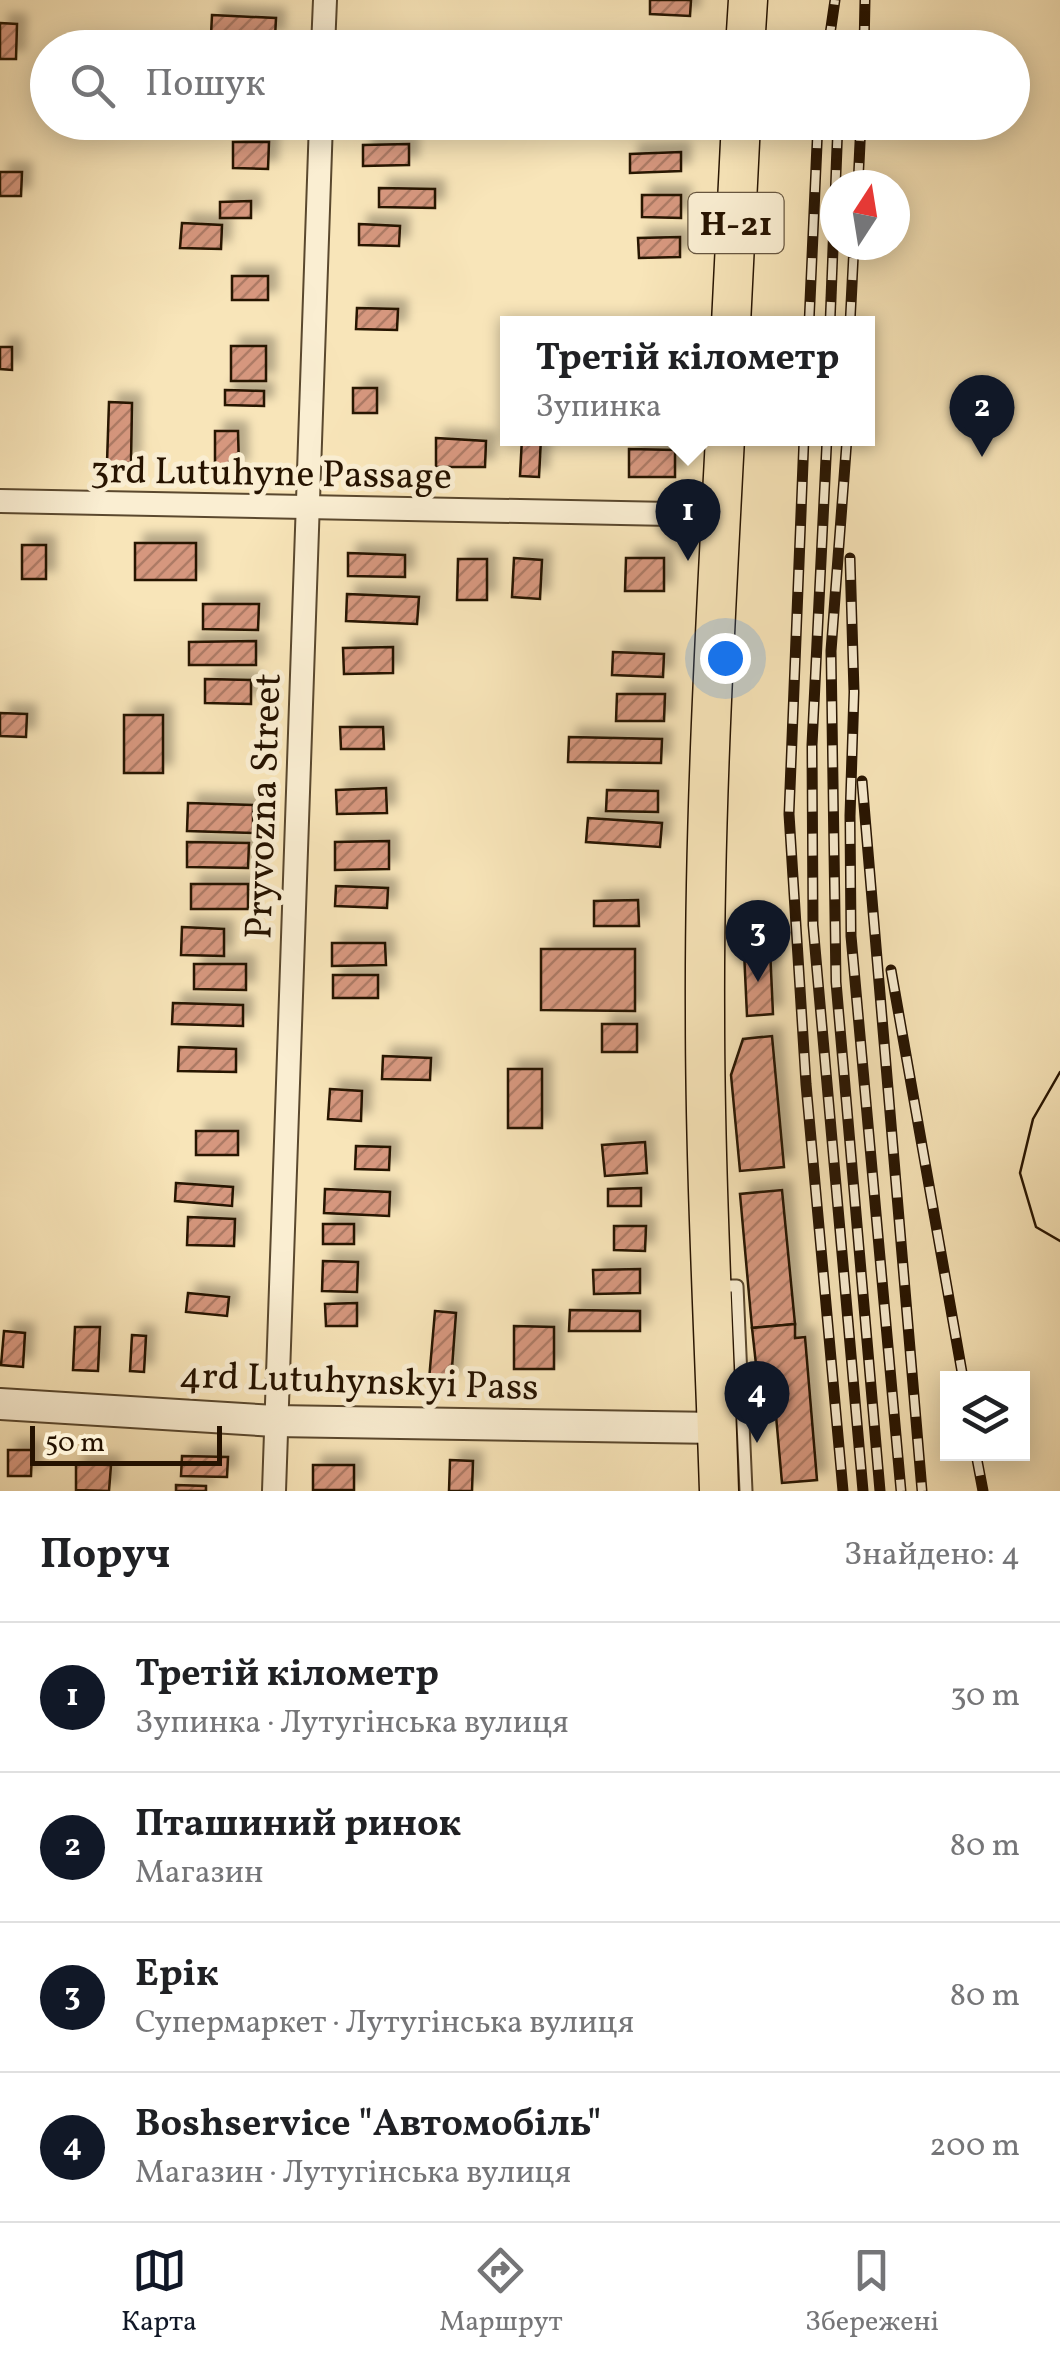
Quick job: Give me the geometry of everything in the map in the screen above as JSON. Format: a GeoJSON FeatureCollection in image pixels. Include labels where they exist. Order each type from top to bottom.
{"type":"FeatureCollection","features":[{"type":"Feature","properties":{"kind":"main road"},"geometry":{"type":"LineString","coordinates":[[746,30],[748,0]]}},
{"type":"Feature","properties":{"kind":"main road","name":"Н-21"},"geometry":{"type":"LineString","coordinates":[[731,316],[740,140]]}},
{"type":"Feature","properties":{"kind":"main road"},"geometry":{"type":"LineString","coordinates":[[719,1491],[704,1016],[725,446]]}},
{"type":"Feature","properties":{"kind":"street"},"geometry":{"type":"LineString","coordinates":[[324,30],[325,0]]}},
{"type":"Feature","properties":{"kind":"street","name":"Pryvozna Street"},"geometry":{"type":"LineString","coordinates":[[274,1491],[319,140]]}},
{"type":"Feature","properties":{"kind":"street","name":"3rd Lutuhyne Passage"},"geometry":{"type":"LineString","coordinates":[[0,501],[721,515]]}},
{"type":"Feature","properties":{"kind":"street","name":"4rd Lutuhynskyi Pass"},"geometry":{"type":"LineString","coordinates":[[0,1404],[275,1421],[717,1428]]}},
{"type":"Feature","properties":{"kind":"lane"},"geometry":{"type":"LineString","coordinates":[[710,1285],[738,1286],[746,1491]]}},
{"type":"Feature","properties":{"kind":"building"},"geometry":{"type":"Polygon","coordinates":[[[650,0],[691,0],[690,16],[650,14],[650,0]]]}},
{"type":"Feature","properties":{"kind":"building"},"geometry":{"type":"Polygon","coordinates":[[[212,15],[276,18],[275,30],[211,30],[212,15]]]}},
{"type":"Feature","properties":{"kind":"building"},"geometry":{"type":"Polygon","coordinates":[[[0,23],[17,24],[16,59],[0,59],[0,23]]]}},
{"type":"Feature","properties":{"kind":"building"},"geometry":{"type":"Polygon","coordinates":[[[233,142],[269,142],[268,169],[233,168],[233,142]]]}},
{"type":"Feature","properties":{"kind":"building"},"geometry":{"type":"Polygon","coordinates":[[[409,144],[409,165],[363,166],[363,145],[409,144]]]}},
{"type":"Feature","properties":{"kind":"building"},"geometry":{"type":"Polygon","coordinates":[[[681,152],[681,171],[630,173],[630,154],[681,152]]]}},
{"type":"Feature","properties":{"kind":"building"},"geometry":{"type":"Polygon","coordinates":[[[0,172],[22,172],[21,196],[0,196],[0,172]]]}},
{"type":"Feature","properties":{"kind":"building"},"geometry":{"type":"Polygon","coordinates":[[[379,188],[435,189],[435,208],[379,207],[379,188]]]}},
{"type":"Feature","properties":{"kind":"building"},"geometry":{"type":"Polygon","coordinates":[[[642,195],[681,195],[681,218],[642,217],[642,195]]]}},
{"type":"Feature","properties":{"kind":"building"},"geometry":{"type":"Polygon","coordinates":[[[251,201],[251,218],[220,218],[220,202],[251,201]]]}},
{"type":"Feature","properties":{"kind":"building"},"geometry":{"type":"Polygon","coordinates":[[[182,223],[222,225],[221,249],[180,248],[182,223]]]}},
{"type":"Feature","properties":{"kind":"building"},"geometry":{"type":"Polygon","coordinates":[[[359,224],[400,226],[399,246],[359,245],[359,224]]]}},
{"type":"Feature","properties":{"kind":"building"},"geometry":{"type":"Polygon","coordinates":[[[680,237],[680,257],[639,258],[638,238],[680,237]]]}},
{"type":"Feature","properties":{"kind":"building"},"geometry":{"type":"Polygon","coordinates":[[[232,276],[268,276],[268,300],[232,300],[232,276]]]}},
{"type":"Feature","properties":{"kind":"building"},"geometry":{"type":"Polygon","coordinates":[[[357,308],[398,309],[397,330],[356,329],[357,308]]]}},
{"type":"Feature","properties":{"kind":"building"},"geometry":{"type":"Polygon","coordinates":[[[231,346],[266,346],[266,381],[231,381],[231,346]]]}},
{"type":"Feature","properties":{"kind":"building"},"geometry":{"type":"Polygon","coordinates":[[[0,347],[12,347],[12,370],[0,369],[0,347]]]}},
{"type":"Feature","properties":{"kind":"building"},"geometry":{"type":"Polygon","coordinates":[[[353,388],[377,388],[377,413],[353,413],[353,388]]]}},
{"type":"Feature","properties":{"kind":"building"},"geometry":{"type":"Polygon","coordinates":[[[225,390],[264,391],[264,406],[225,405],[225,390]]]}},
{"type":"Feature","properties":{"kind":"building"},"geometry":{"type":"Polygon","coordinates":[[[109,402],[132,403],[131,463],[107,463],[109,402]]]}},
{"type":"Feature","properties":{"kind":"building"},"geometry":{"type":"Polygon","coordinates":[[[215,431],[238,431],[239,469],[215,469],[215,431]]]}},
{"type":"Feature","properties":{"kind":"building"},"geometry":{"type":"Polygon","coordinates":[[[436,438],[486,441],[485,467],[436,467],[436,438]]]}},
{"type":"Feature","properties":{"kind":"building"},"geometry":{"type":"Polygon","coordinates":[[[522,446],[541,446],[539,477],[520,476],[522,446]]]}},
{"type":"Feature","properties":{"kind":"building"},"geometry":{"type":"Polygon","coordinates":[[[629,449],[675,450],[675,477],[629,477],[629,449]]]}},
{"type":"Feature","properties":{"kind":"building"},"geometry":{"type":"Polygon","coordinates":[[[135,543],[196,543],[196,580],[135,580],[135,543]]]}},
{"type":"Feature","properties":{"kind":"building"},"geometry":{"type":"Polygon","coordinates":[[[22,545],[46,545],[46,579],[22,579],[22,545]]]}},
{"type":"Feature","properties":{"kind":"building"},"geometry":{"type":"Polygon","coordinates":[[[348,553],[405,555],[405,577],[348,576],[348,553]]]}},
{"type":"Feature","properties":{"kind":"building"},"geometry":{"type":"Polygon","coordinates":[[[514,558],[542,560],[540,599],[512,597],[514,558]]]}},
{"type":"Feature","properties":{"kind":"building"},"geometry":{"type":"Polygon","coordinates":[[[626,558],[664,558],[664,591],[625,591],[626,558]]]}},
{"type":"Feature","properties":{"kind":"building"},"geometry":{"type":"Polygon","coordinates":[[[458,559],[487,559],[487,600],[457,600],[458,559]]]}},
{"type":"Feature","properties":{"kind":"building"},"geometry":{"type":"Polygon","coordinates":[[[347,594],[419,597],[417,624],[346,621],[347,594]]]}},
{"type":"Feature","properties":{"kind":"building"},"geometry":{"type":"Polygon","coordinates":[[[203,604],[259,604],[258,630],[203,629],[203,604]]]}},
{"type":"Feature","properties":{"kind":"building"},"geometry":{"type":"Polygon","coordinates":[[[256,641],[256,665],[189,665],[189,642],[256,641]]]}},
{"type":"Feature","properties":{"kind":"building"},"geometry":{"type":"Polygon","coordinates":[[[393,647],[393,673],[344,674],[343,648],[393,647]]]}},
{"type":"Feature","properties":{"kind":"building"},"geometry":{"type":"Polygon","coordinates":[[[613,652],[664,654],[663,677],[612,675],[613,652]]]}},
{"type":"Feature","properties":{"kind":"building"},"geometry":{"type":"Polygon","coordinates":[[[205,679],[251,680],[251,704],[205,703],[205,679]]]}},
{"type":"Feature","properties":{"kind":"building"},"geometry":{"type":"Polygon","coordinates":[[[617,694],[665,694],[664,721],[616,721],[617,694]]]}},
{"type":"Feature","properties":{"kind":"building"},"geometry":{"type":"Polygon","coordinates":[[[0,713],[27,714],[26,737],[0,736],[0,713]]]}},
{"type":"Feature","properties":{"kind":"building"},"geometry":{"type":"Polygon","coordinates":[[[124,715],[163,715],[163,773],[124,773],[124,715]]]}},
{"type":"Feature","properties":{"kind":"building"},"geometry":{"type":"Polygon","coordinates":[[[340,727],[383,727],[384,749],[341,749],[340,727]]]}},
{"type":"Feature","properties":{"kind":"building"},"geometry":{"type":"Polygon","coordinates":[[[569,737],[662,739],[661,763],[568,762],[569,737]]]}},
{"type":"Feature","properties":{"kind":"building"},"geometry":{"type":"Polygon","coordinates":[[[386,788],[387,813],[337,814],[336,790],[386,788]]]}},
{"type":"Feature","properties":{"kind":"building"},"geometry":{"type":"Polygon","coordinates":[[[607,790],[658,791],[658,812],[606,811],[607,790]]]}},
{"type":"Feature","properties":{"kind":"building"},"geometry":{"type":"Polygon","coordinates":[[[188,803],[253,805],[253,833],[187,831],[188,803]]]}},
{"type":"Feature","properties":{"kind":"building"},"geometry":{"type":"Polygon","coordinates":[[[588,818],[662,823],[660,847],[586,842],[588,818]]]}},
{"type":"Feature","properties":{"kind":"building"},"geometry":{"type":"Polygon","coordinates":[[[389,841],[389,869],[335,870],[335,842],[389,841]]]}},
{"type":"Feature","properties":{"kind":"building"},"geometry":{"type":"Polygon","coordinates":[[[187,842],[249,843],[248,868],[187,867],[187,842]]]}},
{"type":"Feature","properties":{"kind":"building"},"geometry":{"type":"Polygon","coordinates":[[[191,884],[248,884],[248,909],[191,909],[191,884]]]}},
{"type":"Feature","properties":{"kind":"building"},"geometry":{"type":"Polygon","coordinates":[[[336,886],[388,888],[387,908],[335,906],[336,886]]]}},
{"type":"Feature","properties":{"kind":"building"},"geometry":{"type":"Polygon","coordinates":[[[638,900],[639,926],[594,926],[594,901],[638,900]]]}},
{"type":"Feature","properties":{"kind":"building"},"geometry":{"type":"Polygon","coordinates":[[[182,927],[224,929],[224,956],[181,955],[182,927]]]}},
{"type":"Feature","properties":{"kind":"building"},"geometry":{"type":"Polygon","coordinates":[[[332,943],[385,943],[386,965],[332,966],[332,943]]]}},
{"type":"Feature","properties":{"kind":"building"},"geometry":{"type":"Polygon","coordinates":[[[541,949],[635,949],[635,1011],[541,1010],[541,949]]]}},
{"type":"Feature","properties":{"kind":"building"},"geometry":{"type":"Polygon","coordinates":[[[770,949],[773,1014],[747,1016],[744,951],[770,949]]]}},
{"type":"Feature","properties":{"kind":"building"},"geometry":{"type":"Polygon","coordinates":[[[194,964],[246,964],[246,990],[194,989],[194,964]]]}},
{"type":"Feature","properties":{"kind":"building"},"geometry":{"type":"Polygon","coordinates":[[[333,975],[378,975],[378,998],[333,998],[333,975]]]}},
{"type":"Feature","properties":{"kind":"building"},"geometry":{"type":"Polygon","coordinates":[[[173,1003],[243,1005],[243,1026],[172,1024],[173,1003]]]}},
{"type":"Feature","properties":{"kind":"building"},"geometry":{"type":"Polygon","coordinates":[[[602,1024],[637,1024],[637,1052],[602,1052],[602,1024]]]}},
{"type":"Feature","properties":{"kind":"building"},"geometry":{"type":"Polygon","coordinates":[[[772,1036],[784,1167],[740,1171],[731,1075],[743,1039],[772,1036]]]}},
{"type":"Feature","properties":{"kind":"building"},"geometry":{"type":"Polygon","coordinates":[[[179,1047],[236,1049],[236,1072],[178,1071],[179,1047]]]}},
{"type":"Feature","properties":{"kind":"building"},"geometry":{"type":"Polygon","coordinates":[[[383,1056],[431,1058],[430,1080],[382,1079],[383,1056]]]}},
{"type":"Feature","properties":{"kind":"building"},"geometry":{"type":"Polygon","coordinates":[[[508,1069],[542,1069],[542,1128],[508,1128],[508,1069]]]}},
{"type":"Feature","properties":{"kind":"building"},"geometry":{"type":"Polygon","coordinates":[[[330,1089],[362,1091],[361,1121],[328,1119],[330,1089]]]}},
{"type":"Feature","properties":{"kind":"building"},"geometry":{"type":"Polygon","coordinates":[[[196,1131],[238,1131],[238,1155],[196,1155],[196,1131]]]}},
{"type":"Feature","properties":{"kind":"building"},"geometry":{"type":"Polygon","coordinates":[[[645,1142],[647,1173],[605,1176],[602,1145],[645,1142]]]}},
{"type":"Feature","properties":{"kind":"building"},"geometry":{"type":"Polygon","coordinates":[[[356,1146],[390,1147],[389,1170],[355,1169],[356,1146]]]}},
{"type":"Feature","properties":{"kind":"building"},"geometry":{"type":"Polygon","coordinates":[[[176,1183],[233,1187],[232,1206],[175,1201],[176,1183]]]}},
{"type":"Feature","properties":{"kind":"building"},"geometry":{"type":"Polygon","coordinates":[[[641,1188],[641,1206],[608,1206],[608,1189],[641,1188]]]}},
{"type":"Feature","properties":{"kind":"building"},"geometry":{"type":"Polygon","coordinates":[[[325,1189],[390,1192],[389,1216],[324,1213],[325,1189]]]}},
{"type":"Feature","properties":{"kind":"building"},"geometry":{"type":"Polygon","coordinates":[[[782,1190],[795,1324],[752,1328],[740,1194],[782,1190]]]}},
{"type":"Feature","properties":{"kind":"building"},"geometry":{"type":"Polygon","coordinates":[[[188,1217],[235,1219],[234,1246],[187,1245],[188,1217]]]}},
{"type":"Feature","properties":{"kind":"building"},"geometry":{"type":"Polygon","coordinates":[[[323,1224],[354,1224],[354,1244],[323,1244],[323,1224]]]}},
{"type":"Feature","properties":{"kind":"building"},"geometry":{"type":"Polygon","coordinates":[[[614,1226],[646,1226],[645,1251],[614,1250],[614,1226]]]}},
{"type":"Feature","properties":{"kind":"building"},"geometry":{"type":"Polygon","coordinates":[[[323,1261],[358,1262],[357,1292],[322,1291],[323,1261]]]}},
{"type":"Feature","properties":{"kind":"building"},"geometry":{"type":"Polygon","coordinates":[[[640,1269],[640,1293],[594,1294],[593,1270],[640,1269]]]}},
{"type":"Feature","properties":{"kind":"building"},"geometry":{"type":"Polygon","coordinates":[[[188,1293],[229,1297],[227,1316],[186,1312],[188,1293]]]}},
{"type":"Feature","properties":{"kind":"building"},"geometry":{"type":"Polygon","coordinates":[[[357,1303],[357,1326],[326,1326],[325,1304],[357,1303]]]}},
{"type":"Feature","properties":{"kind":"building"},"geometry":{"type":"Polygon","coordinates":[[[570,1310],[640,1311],[640,1331],[569,1331],[570,1310]]]}},
{"type":"Feature","properties":{"kind":"building"},"geometry":{"type":"Polygon","coordinates":[[[435,1311],[456,1313],[451,1382],[429,1380],[435,1311]]]}},
{"type":"Feature","properties":{"kind":"building"},"geometry":{"type":"Polygon","coordinates":[[[795,1324],[795,1338],[805,1337],[817,1480],[782,1483],[773,1382],[758,1383],[752,1328],[795,1324]]]}},
{"type":"Feature","properties":{"kind":"building"},"geometry":{"type":"Polygon","coordinates":[[[514,1326],[554,1327],[554,1369],[514,1369],[514,1326]]]}},
{"type":"Feature","properties":{"kind":"building"},"geometry":{"type":"Polygon","coordinates":[[[75,1327],[100,1327],[98,1371],[73,1370],[75,1327]]]}},
{"type":"Feature","properties":{"kind":"building"},"geometry":{"type":"Polygon","coordinates":[[[4,1331],[25,1333],[23,1367],[1,1365],[4,1331]]]}},
{"type":"Feature","properties":{"kind":"building"},"geometry":{"type":"Polygon","coordinates":[[[132,1335],[146,1336],[144,1372],[130,1371],[132,1335]]]}},
{"type":"Feature","properties":{"kind":"building"},"geometry":{"type":"Polygon","coordinates":[[[8,1450],[32,1450],[31,1476],[8,1476],[8,1450]]]}},
{"type":"Feature","properties":{"kind":"building"},"geometry":{"type":"Polygon","coordinates":[[[182,1456],[228,1457],[227,1477],[181,1476],[182,1456]]]}},
{"type":"Feature","properties":{"kind":"building"},"geometry":{"type":"Polygon","coordinates":[[[450,1460],[473,1461],[472,1491],[449,1491],[450,1460]]]}},
{"type":"Feature","properties":{"kind":"building"},"geometry":{"type":"Polygon","coordinates":[[[76,1464],[111,1465],[109,1491],[76,1490],[76,1464]]]}},
{"type":"Feature","properties":{"kind":"building"},"geometry":{"type":"Polygon","coordinates":[[[313,1465],[354,1465],[354,1490],[313,1490],[313,1465]]]}},
{"type":"Feature","properties":{"kind":"building"},"geometry":{"type":"Polygon","coordinates":[[[176,1485],[206,1486],[206,1491],[176,1491],[176,1485]]]}},
{"type":"Feature","properties":{"kind":"tram line"},"geometry":{"type":"LineString","coordinates":[[1060,1072],[1033,1119],[1020,1173],[1036,1227],[1060,1241]]}},
{"type":"Feature","properties":{"kind":"railway"},"geometry":{"type":"LineString","coordinates":[[831,30],[835,0]]}},
{"type":"Feature","properties":{"kind":"railway"},"geometry":{"type":"LineString","coordinates":[[864,30],[865,0]]}},
{"type":"Feature","properties":{"kind":"railway"},"geometry":{"type":"LineString","coordinates":[[809,316],[817,140]]}},
{"type":"Feature","properties":{"kind":"railway"},"geometry":{"type":"LineString","coordinates":[[830,316],[837,140]]}},
{"type":"Feature","properties":{"kind":"railway"},"geometry":{"type":"LineString","coordinates":[[859,170],[860,140]]}},
{"type":"Feature","properties":{"kind":"railway"},"geometry":{"type":"LineString","coordinates":[[850,316],[853,260]]}},
{"type":"Feature","properties":{"kind":"railway"},"geometry":{"type":"LineString","coordinates":[[804,446],[789,814],[806,1084],[843,1491]]}},
{"type":"Feature","properties":{"kind":"railway"},"geometry":{"type":"LineString","coordinates":[[827,446],[812,745],[813,925],[863,1491]]}},
{"type":"Feature","properties":{"kind":"railway"},"geometry":{"type":"LineString","coordinates":[[846,446],[831,651],[836,982],[880,1491]]}},
{"type":"Feature","properties":{"kind":"railway"},"geometry":{"type":"LineString","coordinates":[[850,558],[854,692],[851,936],[901,1491]]}},
{"type":"Feature","properties":{"kind":"railway"},"geometry":{"type":"LineString","coordinates":[[862,781],[922,1491]]}},
{"type":"Feature","properties":{"kind":"railway"},"geometry":{"type":"LineString","coordinates":[[891,970],[962,1371]]}},
{"type":"Feature","properties":{"kind":"railway"},"geometry":{"type":"LineString","coordinates":[[977,1461],[983,1491]]}},
{"type":"Feature","properties":{"kind":"place","name":"Пташиний ринок"},"geometry":{"type":"Point","coordinates":[982,457]}},
{"type":"Feature","properties":{"kind":"place","name":"Третій кілометр"},"geometry":{"type":"Point","coordinates":[688,561]}},
{"type":"Feature","properties":{"kind":"place","name":"Ерік"},"geometry":{"type":"Point","coordinates":[758,982]}},
{"type":"Feature","properties":{"kind":"place","name":"Boshservice \"Автомобіль\""},"geometry":{"type":"Point","coordinates":[757,1443]}}]}
